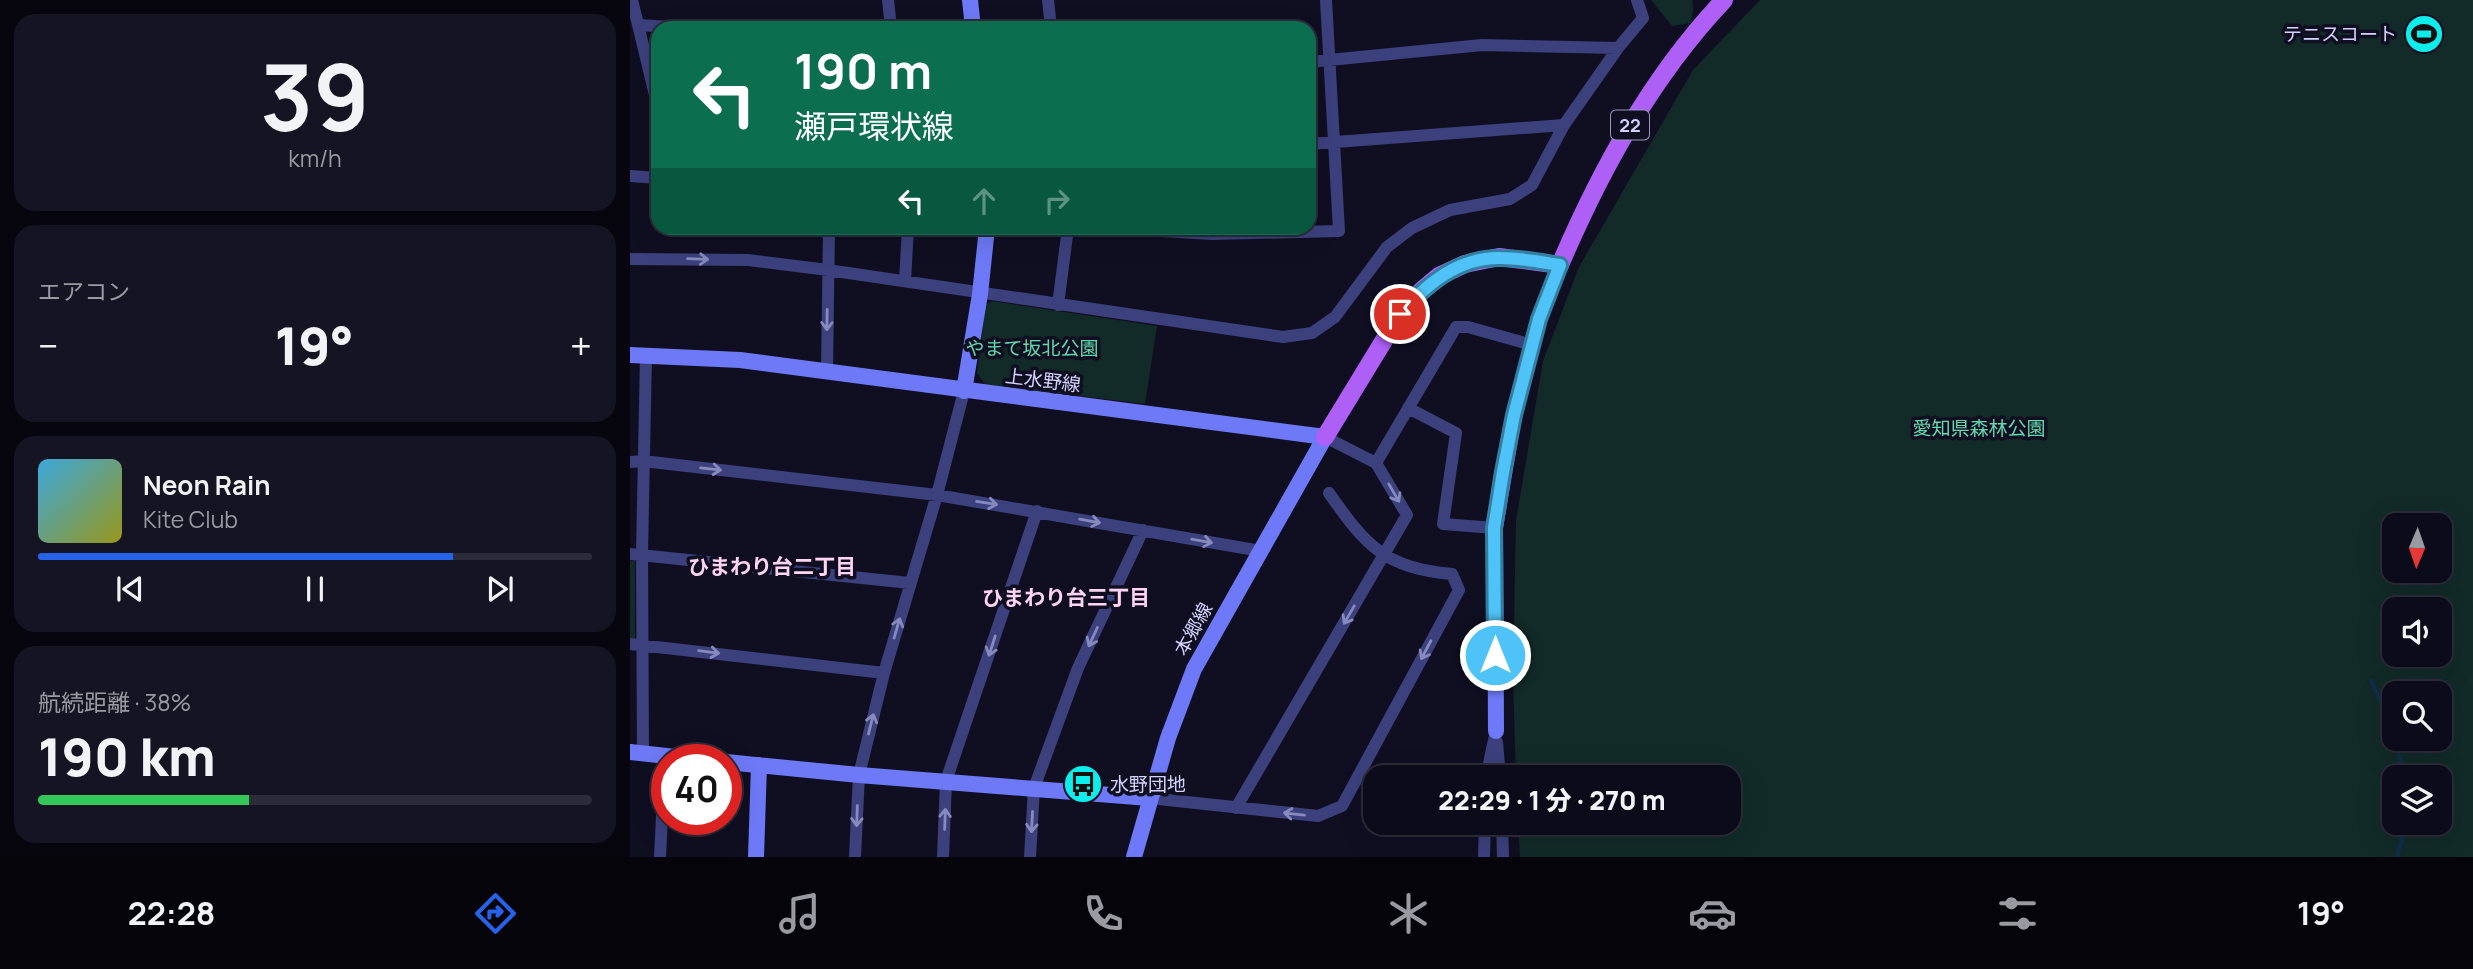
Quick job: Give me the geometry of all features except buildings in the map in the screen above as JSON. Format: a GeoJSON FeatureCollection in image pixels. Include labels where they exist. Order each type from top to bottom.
{"type":"FeatureCollection","features":[{"type":"Feature","properties":{"kind":"main road","name":"22"},"geometry":{"type":"LineString","coordinates":[[1560,265],[1580,218],[1632,122],[1695,31],[1724,0]]}},
{"type":"Feature","properties":{"kind":"main road"},"geometry":{"type":"LineString","coordinates":[[1325,437],[1400,314],[1439,276],[1465,264],[1499,257],[1560,265]]}},
{"type":"Feature","properties":{"kind":"street"},"geometry":{"type":"LineString","coordinates":[[632,0],[651,77]]}},
{"type":"Feature","properties":{"kind":"street"},"geometry":{"type":"LineString","coordinates":[[888,0],[890,21]]}},
{"type":"Feature","properties":{"kind":"street"},"geometry":{"type":"LineString","coordinates":[[970,0],[972,21]]}},
{"type":"Feature","properties":{"kind":"street"},"geometry":{"type":"LineString","coordinates":[[1048,0],[1050,21]]}},
{"type":"Feature","properties":{"kind":"street"},"geometry":{"type":"LineString","coordinates":[[1316,232],[1339,231],[1326,0]]}},
{"type":"Feature","properties":{"kind":"street"},"geometry":{"type":"LineString","coordinates":[[630,259],[748,260],[1283,337],[1312,333],[1335,317],[1387,247],[1412,228],[1450,210],[1510,199],[1532,185],[1564,125],[1618,48],[1643,18],[1637,0]]}},
{"type":"Feature","properties":{"kind":"street"},"geometry":{"type":"LineString","coordinates":[[639,24],[651,25]]}},
{"type":"Feature","properties":{"kind":"street"},"geometry":{"type":"LineString","coordinates":[[1316,62],[1482,45],[1618,48]]}},
{"type":"Feature","properties":{"kind":"street"},"geometry":{"type":"LineString","coordinates":[[1316,144],[1564,125]]}},
{"type":"Feature","properties":{"kind":"street"},"geometry":{"type":"LineString","coordinates":[[630,176],[651,178]]}},
{"type":"Feature","properties":{"kind":"street"},"geometry":{"type":"LineString","coordinates":[[827,371],[828,235]]}},
{"type":"Feature","properties":{"kind":"street"},"geometry":{"type":"LineString","coordinates":[[905,281],[908,235]]}},
{"type":"Feature","properties":{"kind":"street"},"geometry":{"type":"LineString","coordinates":[[855,857],[859,775],[884,673],[937,495],[964,391],[980,294],[986,235]]}},
{"type":"Feature","properties":{"kind":"street"},"geometry":{"type":"LineString","coordinates":[[1058,304],[1067,235]]}},
{"type":"Feature","properties":{"kind":"street"},"geometry":{"type":"LineString","coordinates":[[1499,765],[1496,731],[1494,528],[1514,415],[1539,319],[1560,265]]}},
{"type":"Feature","properties":{"kind":"street"},"geometry":{"type":"LineString","coordinates":[[1376,463],[1456,327],[1468,327],[1532,345]]}},
{"type":"Feature","properties":{"kind":"street"},"geometry":{"type":"LineString","coordinates":[[636,753],[638,355]]}},
{"type":"Feature","properties":{"kind":"street","name":"上水野線"},"geometry":{"type":"LineString","coordinates":[[638,355],[740,360],[1325,437]]}},
{"type":"Feature","properties":{"kind":"street"},"geometry":{"type":"LineString","coordinates":[[1408,408],[1456,433],[1443,524],[1494,528]]}},
{"type":"Feature","properties":{"kind":"street"},"geometry":{"type":"LineString","coordinates":[[1236,808],[1406,515],[1376,463],[1325,437]]}},
{"type":"Feature","properties":{"kind":"street","name":"本郷線"},"geometry":{"type":"LineString","coordinates":[[1135,857],[1149,798],[1194,669],[1325,437]]}},
{"type":"Feature","properties":{"kind":"street"},"geometry":{"type":"LineString","coordinates":[[636,461],[937,495],[1261,551]]}},
{"type":"Feature","properties":{"kind":"street"},"geometry":{"type":"LineString","coordinates":[[742,763],[1149,798],[1318,816],[1342,806],[1459,590],[1452,574],[1424,571],[1383,556],[1354,529],[1329,493]]}},
{"type":"Feature","properties":{"kind":"street"},"geometry":{"type":"LineString","coordinates":[[943,857],[946,781],[1037,511]]}},
{"type":"Feature","properties":{"kind":"street"},"geometry":{"type":"LineString","coordinates":[[1030,857],[1034,788],[1078,668],[1143,530]]}},
{"type":"Feature","properties":{"kind":"street"},"geometry":{"type":"LineString","coordinates":[[636,554],[911,583]]}},
{"type":"Feature","properties":{"kind":"street"},"geometry":{"type":"LineString","coordinates":[[636,644],[884,673]]}},
{"type":"Feature","properties":{"kind":"street"},"geometry":{"type":"LineString","coordinates":[[1489,765],[1496,731]]}},
{"type":"Feature","properties":{"kind":"street"},"geometry":{"type":"LineString","coordinates":[[757,857],[759,765]]}},
{"type":"Feature","properties":{"kind":"street"},"geometry":{"type":"LineString","coordinates":[[660,857],[661,835]]}},
{"type":"Feature","properties":{"kind":"street"},"geometry":{"type":"LineString","coordinates":[[1484,857],[1485,835]]}},
{"type":"Feature","properties":{"kind":"street"},"geometry":{"type":"LineString","coordinates":[[1502,835],[1503,857]]}},
{"type":"Feature","properties":{"kind":"green space"},"geometry":{"type":"Polygon","coordinates":[[[1651,0],[1692,0],[1691,23],[1672,26],[1651,0]]]}},
{"type":"Feature","properties":{"kind":"green space","name":"愛知県森林公園"},"geometry":{"type":"Polygon","coordinates":[[[1760,0],[2473,0],[2473,857],[1520,857],[1519,835],[1741,835],[1741,765],[1516,765],[1513,678],[1516,521],[1543,361],[1579,267],[1693,70],[1760,0]]]}},
{"type":"Feature","properties":{"kind":"green space","name":"やまて坂北公園"},"geometry":{"type":"Polygon","coordinates":[[[992,301],[1157,326],[1145,404],[985,384],[977,373],[985,305],[992,301]]]}},
{"type":"Feature","properties":{"kind":"green space"},"geometry":{"type":"Polygon","coordinates":[[[630,561],[635,561],[635,638],[630,638],[630,561]]]}},
{"type":"Feature","properties":{"kind":"waterway"},"geometry":{"type":"LineString","coordinates":[[2371,681],[2382,703]]}},
{"type":"Feature","properties":{"kind":"waterway"},"geometry":{"type":"LineString","coordinates":[[2399,751],[2400,765]]}},
{"type":"Feature","properties":{"kind":"waterway"},"geometry":{"type":"LineString","coordinates":[[2397,857],[2403,835]]}},
{"type":"Feature","properties":{"kind":"place","name":"テニスコート"},"geometry":{"type":"Point","coordinates":[2424,34]}},
{"type":"Feature","properties":{"kind":"place","name":"水野団地"},"geometry":{"type":"Point","coordinates":[1083,784]}},
{"type":"Feature","properties":{"kind":"district","name":"ひまわり台二丁目"},"geometry":{"type":"Point","coordinates":[772,566]}},
{"type":"Feature","properties":{"kind":"district","name":"ひまわり台三丁目"},"geometry":{"type":"Point","coordinates":[1066,597]}},
{"type":"Feature","properties":{"kind":"route"},"geometry":{"type":"LineString","coordinates":[[1400,314],[1439,276],[1465,264],[1499,257],[1560,265],[1539,319],[1514,415],[1503,472],[1494,528],[1495,655]]}}]}
